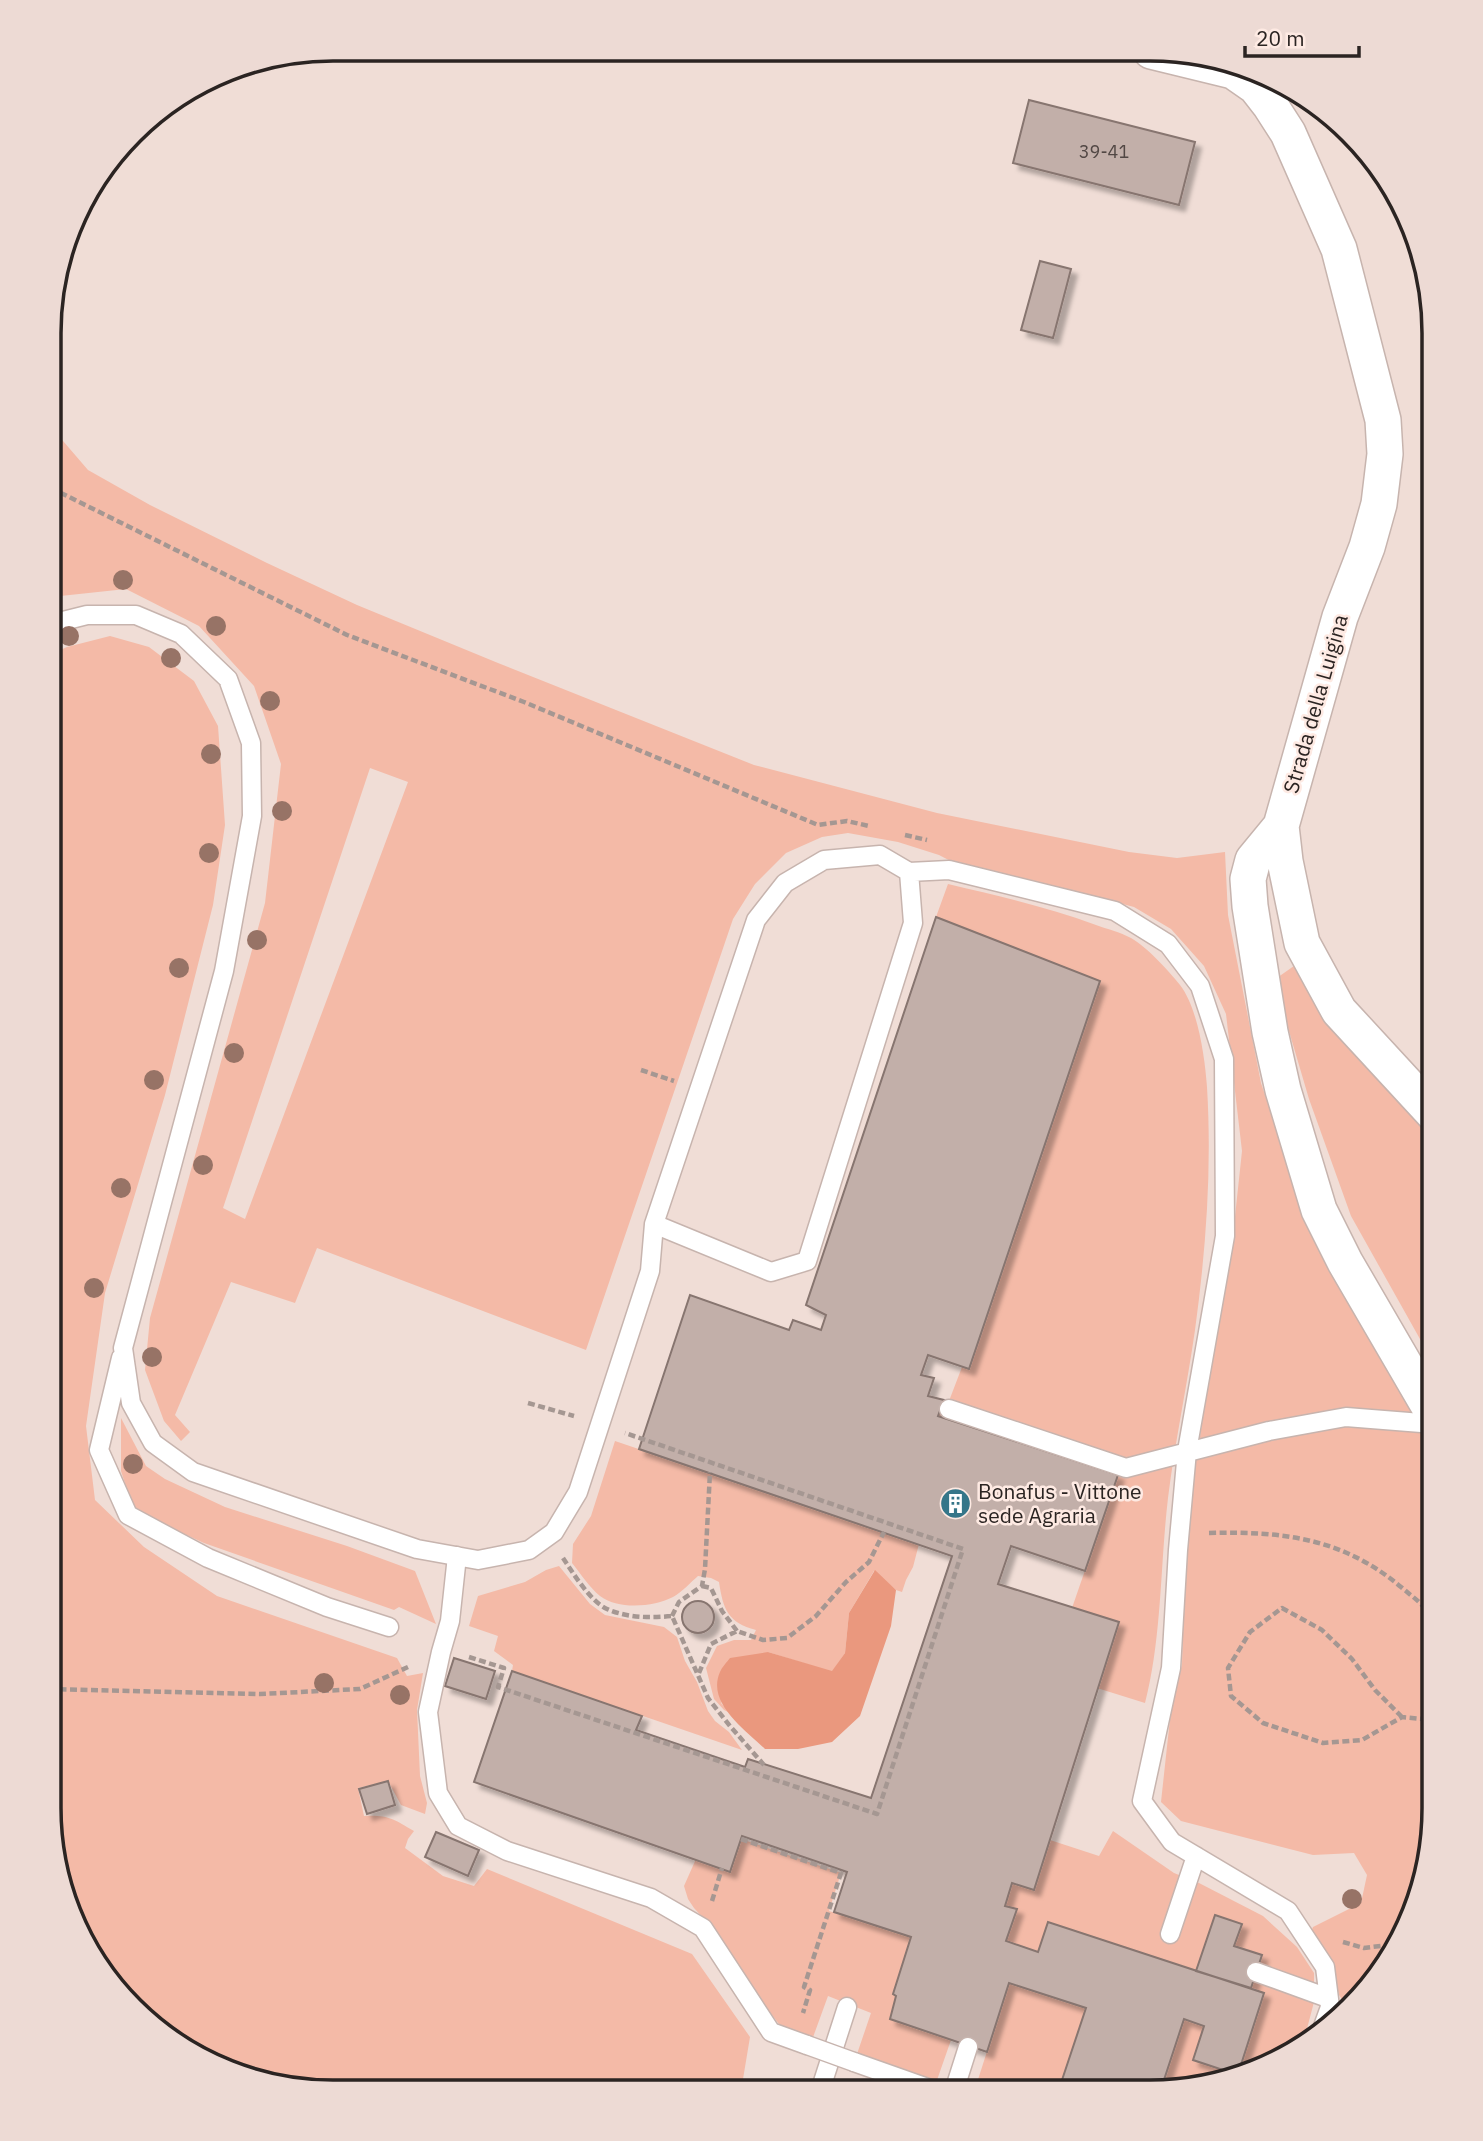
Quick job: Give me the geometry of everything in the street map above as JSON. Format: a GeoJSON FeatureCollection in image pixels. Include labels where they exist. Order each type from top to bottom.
{"type":"FeatureCollection","features":[{"type":"Feature","properties":{"kind":"street","name":"Strada della Luigina"},"geometry":{"type":"LineString","coordinates":[[1243,78],[1256,87],[1288,132],[1339,249],[1383,420],[1385,454],[1380,504],[1340,617],[1281,826],[1253,860],[1248,879],[1250,906],[1270,1032],[1283,1090],[1319,1210],[1345,1262],[1422,1394]]}},
{"type":"Feature","properties":{"kind":"street"},"geometry":{"type":"LineString","coordinates":[[1281,826],[1285,861],[1302,943],[1339,1011],[1422,1101]]}},
{"type":"Feature","properties":{"kind":"lane"},"geometry":{"type":"LineString","coordinates":[[61,622],[87,615],[136,615],[181,634],[228,679],[251,743],[252,816],[224,971],[123,1348],[99,1450],[128,1515],[208,1558],[327,1606],[389,1627]]}},
{"type":"Feature","properties":{"kind":"lane"},"geometry":{"type":"LineString","coordinates":[[123,1348],[131,1403],[153,1443],[193,1472],[417,1549],[478,1560],[529,1550],[554,1532],[579,1492],[650,1271],[654,1224],[756,920],[785,883],[824,860],[880,855],[909,872],[949,870],[1115,911],[1167,944],[1200,986],[1224,1059],[1225,1236],[1187,1451],[1171,1668],[1142,1801],[1171,1842],[1288,1911],[1325,1967],[1330,2007],[1328,2013]]}},
{"type":"Feature","properties":{"kind":"lane"},"geometry":{"type":"LineString","coordinates":[[654,1224],[771,1272],[807,1261],[913,923],[909,872]]}},
{"type":"Feature","properties":{"kind":"lane"},"geometry":{"type":"LineString","coordinates":[[949,1409],[1126,1468],[1269,1431],[1346,1416],[1422,1423]]}},
{"type":"Feature","properties":{"kind":"lane"},"geometry":{"type":"LineString","coordinates":[[457,1556],[450,1621],[428,1713],[438,1793],[457,1826],[507,1851],[651,1898],[703,1928],[771,2032],[905,2080]]}},
{"type":"Feature","properties":{"kind":"lane"},"geometry":{"type":"LineString","coordinates":[[1170,1934],[1196,1856]]}},
{"type":"Feature","properties":{"kind":"lane"},"geometry":{"type":"LineString","coordinates":[[1256,1972],[1328,1998]]}},
{"type":"Feature","properties":{"kind":"lane"},"geometry":{"type":"LineString","coordinates":[[824,2080],[847,2007]]}},
{"type":"Feature","properties":{"kind":"lane"},"geometry":{"type":"LineString","coordinates":[[958,2080],[968,2047]]}},
{"type":"Feature","properties":{"kind":"path"},"geometry":{"type":"LineString","coordinates":[[61,493],[347,635],[524,702],[818,825],[847,821],[872,827]]}},
{"type":"Feature","properties":{"kind":"path"},"geometry":{"type":"LineString","coordinates":[[898,833],[949,846],[956,872]]}},
{"type":"Feature","properties":{"kind":"path"},"geometry":{"type":"LineString","coordinates":[[528,1403],[600,1424]]}},
{"type":"Feature","properties":{"kind":"path"},"geometry":{"type":"LineString","coordinates":[[61,1689],[261,1694],[360,1689],[441,1652],[454,1652],[504,1668],[498,1687],[877,1814],[963,1549],[642,1440]]}},
{"type":"Feature","properties":{"kind":"path"},"geometry":{"type":"LineString","coordinates":[[710,1472],[702,1586],[679,1602],[673,1616],[708,1698],[764,1765]]}},
{"type":"Feature","properties":{"kind":"path"},"geometry":{"type":"LineString","coordinates":[[702,1586],[711,1588],[722,1611],[737,1632],[762,1640],[787,1638],[816,1616],[846,1582],[869,1562],[884,1532]]}},
{"type":"Feature","properties":{"kind":"path"},"geometry":{"type":"LineString","coordinates":[[1180,1534],[1278,1534],[1331,1545],[1381,1570],[1422,1604]]}},
{"type":"Feature","properties":{"kind":"path"},"geometry":{"type":"LineString","coordinates":[[561,1555],[583,1587],[605,1608],[646,1618],[673,1616]]}},
{"type":"Feature","properties":{"kind":"path"},"geometry":{"type":"LineString","coordinates":[[1402,1717],[1375,1690],[1352,1659],[1322,1630],[1282,1608],[1250,1632],[1228,1668],[1231,1696],[1263,1723],[1323,1742],[1362,1740],[1402,1717],[1422,1719]]}},
{"type":"Feature","properties":{"kind":"path"},"geometry":{"type":"LineString","coordinates":[[699,1674],[710,1644],[737,1632]]}},
{"type":"Feature","properties":{"kind":"path"},"geometry":{"type":"LineString","coordinates":[[741,1839],[841,1872],[804,1987],[810,1990],[800,2043]]}},
{"type":"Feature","properties":{"kind":"path"},"geometry":{"type":"LineString","coordinates":[[1300,1929],[1364,1948],[1384,1946]]}},
{"type":"Feature","properties":{"kind":"shaded area"},"geometry":{"type":"Polygon","coordinates":[[[61,439],[88,470],[150,505],[267,563],[357,605],[754,765],[937,813],[1129,852],[1177,858],[1225,852],[1228,915],[1261,1083],[1279,1137],[1405,1389],[1422,1417],[1422,1808],[1417,1861],[1394,1928],[1366,1973],[1342,2000],[1331,1966],[1311,1932],[1313,1927],[1361,1903],[1367,1875],[1354,1853],[1313,1855],[1181,1821],[1161,1802],[1170,1719],[1182,1664],[1182,1583],[1186,1524],[1230,1263],[1242,1151],[1226,1014],[1204,966],[1171,929],[1134,907],[1059,887],[964,868],[939,855],[898,842],[848,833],[822,837],[786,853],[755,884],[733,919],[586,1350],[317,1248],[295,1303],[231,1282],[175,1415],[190,1432],[181,1441],[164,1421],[145,1370],[150,1318],[265,903],[281,764],[254,686],[199,626],[126,589],[61,596],[61,439]],[[370,768],[223,1208],[245,1219],[408,782],[370,768]]]}},
{"type":"Feature","properties":{"kind":"shaded area"},"geometry":{"type":"Polygon","coordinates":[[[110,636],[149,647],[194,681],[218,726],[225,825],[213,905],[165,1095],[105,1293],[86,1426],[95,1500],[144,1547],[217,1596],[397,1658],[407,1676],[423,1673],[417,1710],[420,1776],[427,1803],[425,1814],[401,1805],[388,1781],[358,1788],[364,1816],[391,1819],[414,1831],[405,1848],[443,1876],[474,1886],[487,1869],[692,1954],[750,2037],[743,2079],[745,2080],[333,2080],[280,2075],[213,2052],[168,2024],[141,2000],[117,1973],[89,1928],[66,1861],[61,1808],[61,650],[110,636]]]}},
{"type":"Feature","properties":{"kind":"shaded area"},"geometry":{"type":"Polygon","coordinates":[[[948,884],[1023,902],[1131,938],[1151,953],[1180,985],[1192,1007],[1200,1034],[1208,1118],[1205,1239],[1195,1330],[1168,1498],[1155,1653],[1145,1703],[1097,1688],[1072,1608],[1118,1475],[938,1416],[944,1400],[949,1401],[962,1367],[969,1369],[1100,981],[936,917],[948,884]]]}},
{"type":"Feature","properties":{"kind":"shaded area"},"geometry":{"type":"Polygon","coordinates":[[[1301,961],[1422,1111],[1422,1343],[1351,1216],[1309,1099],[1274,980],[1301,961]]]}},
{"type":"Feature","properties":{"kind":"shaded area"},"geometry":{"type":"Polygon","coordinates":[[[121,1418],[146,1466],[165,1479],[225,1507],[415,1571],[436,1624],[399,1607],[394,1610],[204,1543],[134,1511],[121,1471],[121,1418]]]}},
{"type":"Feature","properties":{"kind":"shaded area"},"geometry":{"type":"Polygon","coordinates":[[[615,1441],[919,1544],[902,1592],[874,1571],[849,1613],[845,1653],[832,1672],[768,1652],[721,1703],[732,1714],[724,1710],[714,1699],[706,1668],[717,1646],[734,1640],[751,1640],[756,1630],[739,1623],[728,1614],[719,1582],[698,1576],[673,1597],[646,1605],[626,1605],[600,1596],[572,1563],[573,1544],[591,1516],[615,1441]]]}},
{"type":"Feature","properties":{"kind":"shaded area"},"geometry":{"type":"Polygon","coordinates":[[[559,1566],[590,1604],[605,1615],[664,1627],[677,1637],[708,1711],[742,1750],[512,1671],[513,1665],[494,1651],[498,1636],[469,1626],[478,1596],[525,1582],[559,1566]]]}},
{"type":"Feature","properties":{"kind":"shaded area"},"geometry":{"type":"Polygon","coordinates":[[[875,1570],[896,1590],[891,1626],[860,1716],[832,1742],[798,1749],[765,1749],[723,1705],[717,1683],[722,1668],[730,1658],[768,1652],[832,1671],[845,1653],[849,1613],[875,1570]]]}},
{"type":"Feature","properties":{"kind":"shaded area"},"geometry":{"type":"Polygon","coordinates":[[[1113,1831],[1174,1873],[1263,1916],[1297,1947],[1314,1973],[1314,2002],[1307,2030],[1270,2052],[1241,2063],[1264,1994],[1251,1988],[1262,1955],[1234,1946],[1241,1924],[1215,1915],[1196,1971],[1038,1952],[1006,1941],[1017,1910],[1005,1906],[1012,1883],[1034,1890],[1050,1840],[1099,1856],[1113,1831]]]}},
{"type":"Feature","properties":{"kind":"shaded area"},"geometry":{"type":"Polygon","coordinates":[[[741,1839],[841,1873],[829,1911],[911,1937],[893,1994],[896,1996],[890,2019],[951,2040],[937,2080],[928,2080],[857,2054],[871,2013],[828,1996],[812,2040],[782,2028],[716,1932],[688,1899],[684,1886],[696,1859],[730,1871],[741,1839]]]}},
{"type":"Feature","properties":{"kind":"shaded area"},"geometry":{"type":"Polygon","coordinates":[[[1009,1983],[1086,2008],[1062,2080],[978,2080],[1009,1983]]]}},
{"type":"Feature","properties":{"kind":"shaded area"},"geometry":{"type":"Polygon","coordinates":[[[1184,2019],[1204,2026],[1193,2060],[1222,2070],[1203,2075],[1164,2079],[1184,2019]]]}},
{"type":"Feature","properties":{"kind":"building"},"geometry":{"type":"Polygon","coordinates":[[[1029,100],[1195,142],[1179,205],[1013,163],[1029,100]]]}},
{"type":"Feature","properties":{"kind":"building"},"geometry":{"type":"Polygon","coordinates":[[[1040,261],[1071,269],[1053,338],[1021,330],[1040,261]]]}},
{"type":"Feature","properties":{"kind":"building","name":"Bonafus - Vittone sede Agraria"},"geometry":{"type":"Polygon","coordinates":[[[936,917],[1100,981],[969,1369],[928,1355],[921,1375],[934,1378],[928,1396],[944,1400],[938,1416],[1118,1475],[1085,1571],[1011,1546],[998,1584],[1119,1622],[1034,1890],[1012,1883],[1005,1906],[1017,1909],[1006,1941],[1038,1952],[1048,1922],[1264,1993],[1241,2063],[1222,2070],[1193,2060],[1204,2026],[1184,2019],[1164,2079],[1062,2080],[1086,2008],[1009,1983],[987,2052],[890,2019],[896,1996],[893,1994],[911,1937],[834,1912],[847,1872],[742,1836],[730,1872],[474,1782],[512,1671],[642,1716],[636,1730],[745,1767],[748,1759],[871,1798],[952,1556],[639,1449],[690,1295],[789,1330],[793,1320],[821,1330],[826,1315],[806,1305],[936,917]]]}},
{"type":"Feature","properties":{"kind":"building"},"geometry":{"type":"Polygon","coordinates":[[[698,1601],[709,1606],[714,1617],[709,1628],[698,1633],[687,1628],[682,1617],[687,1606],[698,1601]]]}},
{"type":"Feature","properties":{"kind":"building"},"geometry":{"type":"Polygon","coordinates":[[[454,1658],[495,1671],[486,1699],[445,1686],[454,1658]]]}},
{"type":"Feature","properties":{"kind":"building"},"geometry":{"type":"Polygon","coordinates":[[[388,1781],[395,1805],[367,1814],[359,1789],[388,1781]]]}},
{"type":"Feature","properties":{"kind":"building"},"geometry":{"type":"Polygon","coordinates":[[[436,1832],[479,1850],[468,1876],[425,1857],[436,1832]]]}},
{"type":"Feature","properties":{"kind":"building"},"geometry":{"type":"Polygon","coordinates":[[[1215,1915],[1242,1924],[1234,1946],[1262,1955],[1251,1988],[1196,1971],[1215,1915]]]}},
{"type":"Feature","properties":{"kind":"place","name":"Bonafus - Vittone sede Agraria"},"geometry":{"type":"Point","coordinates":[955,1504]}}]}
